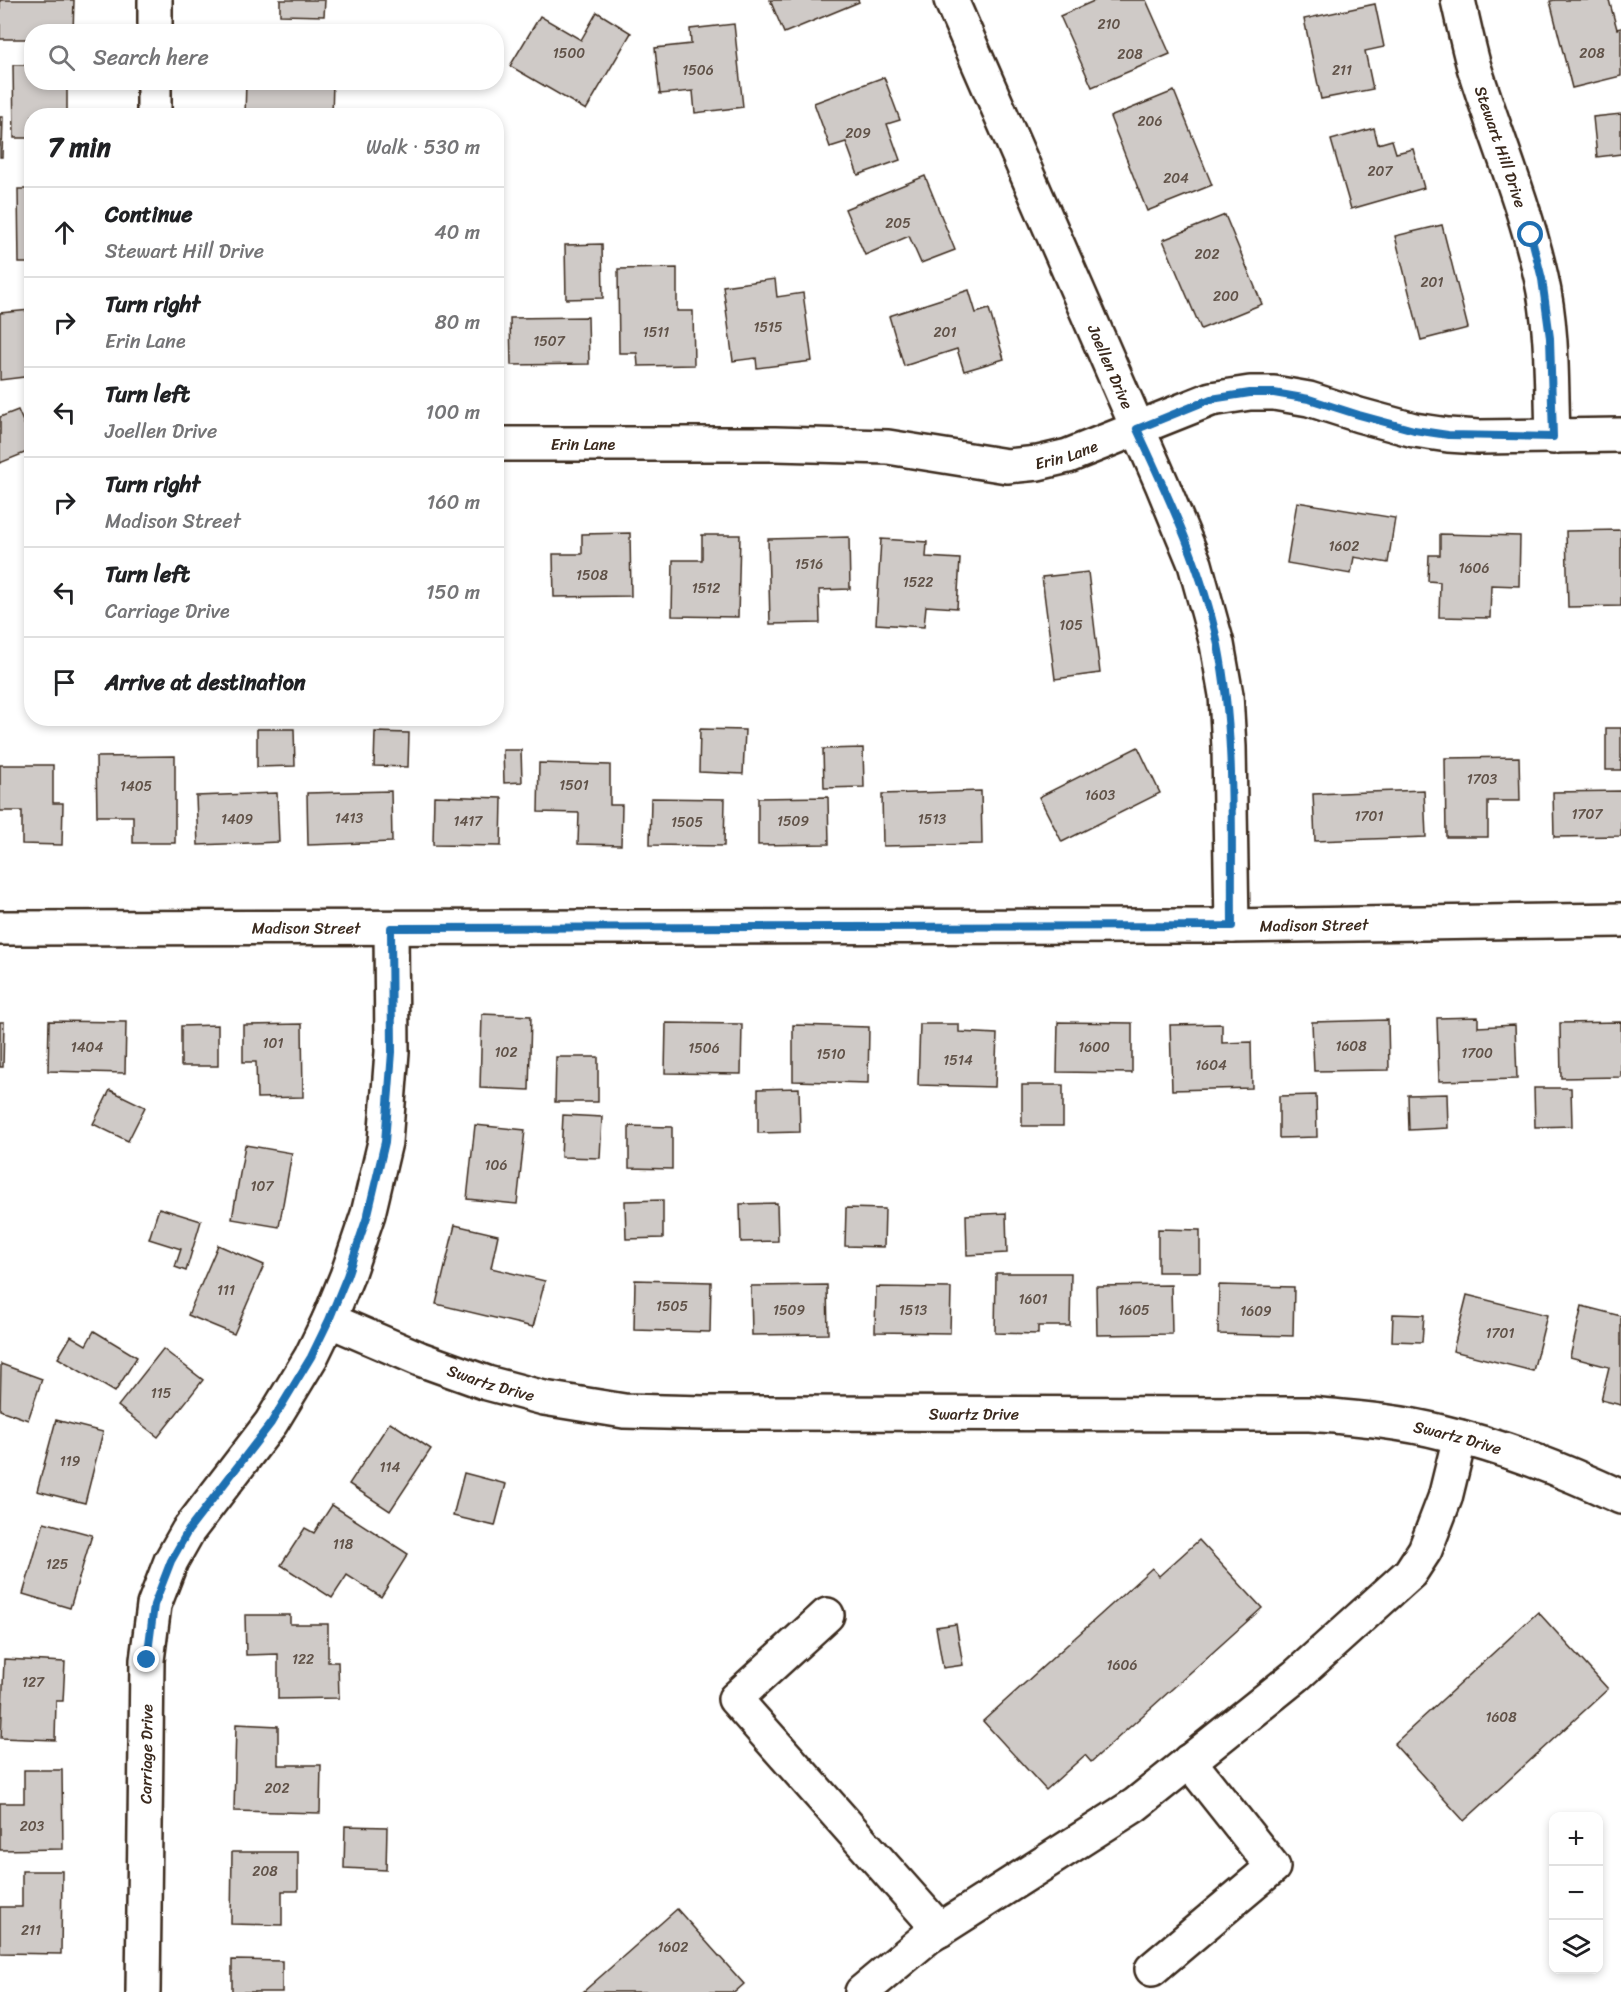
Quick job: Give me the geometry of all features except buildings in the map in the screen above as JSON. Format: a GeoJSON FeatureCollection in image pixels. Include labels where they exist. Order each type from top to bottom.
{"type":"FeatureCollection","features":[{"type":"Feature","properties":{"kind":"street"},"geometry":{"type":"LineString","coordinates":[[155,0],[155,24]]}},
{"type":"Feature","properties":{"kind":"street","name":"Joellen Drive"},"geometry":{"type":"LineString","coordinates":[[951,0],[1195,564],[1218,644],[1226,695],[1230,747],[1232,926]]}},
{"type":"Feature","properties":{"kind":"street","name":"Stewart Hill Drive"},"geometry":{"type":"LineString","coordinates":[[1458,0],[1474,66],[1509,164],[1542,279],[1550,338],[1553,437]]}},
{"type":"Feature","properties":{"kind":"street"},"geometry":{"type":"LineString","coordinates":[[154,90],[154,108]]}},
{"type":"Feature","properties":{"kind":"street","name":"Erin Lane"},"geometry":{"type":"LineString","coordinates":[[504,444],[775,444],[888,447],[1007,466],[1038,464],[1068,456],[1211,399],[1250,393],[1274,393],[1309,399],[1414,430],[1448,435],[1553,437],[1621,435]]}},
{"type":"Feature","properties":{"kind":"street","name":"Madison Street"},"geometry":{"type":"LineString","coordinates":[[0,928],[1232,926],[1621,920]]}},
{"type":"Feature","properties":{"kind":"street","name":"Carriage Drive"},"geometry":{"type":"LineString","coordinates":[[143,1992],[147,1660],[154,1605],[171,1561],[188,1531],[271,1423],[311,1357],[329,1320],[368,1214],[385,1142],[392,1052],[391,928]]}},
{"type":"Feature","properties":{"kind":"street","name":"Swartz Drive"},"geometry":{"type":"LineString","coordinates":[[329,1320],[420,1359],[487,1383],[544,1398],[624,1411],[1310,1414],[1383,1421],[1440,1431],[1508,1450],[1558,1468],[1621,1497]]}},
{"type":"Feature","properties":{"kind":"street"},"geometry":{"type":"LineString","coordinates":[[862,1992],[928,1937],[1135,1805],[1297,1675],[1410,1573],[1425,1550],[1445,1498],[1461,1437]]}},
{"type":"Feature","properties":{"kind":"street"},"geometry":{"type":"LineString","coordinates":[[827,1615],[735,1699],[940,1930]]}},
{"type":"Feature","properties":{"kind":"street"},"geometry":{"type":"LineString","coordinates":[[1152,1969],[1273,1867],[1189,1761]]}},
{"type":"Feature","properties":{"kind":"route"},"geometry":{"type":"LineString","coordinates":[[147,1660],[154,1605],[171,1561],[188,1531],[271,1423],[311,1357],[347,1276],[368,1214],[385,1142],[392,1052],[391,928],[1232,926],[1230,747],[1226,695],[1218,644],[1195,564],[1137,429],[1211,399],[1250,393],[1274,393],[1309,399],[1414,430],[1479,437],[1553,437],[1550,338],[1542,279],[1531,235]]}}]}
